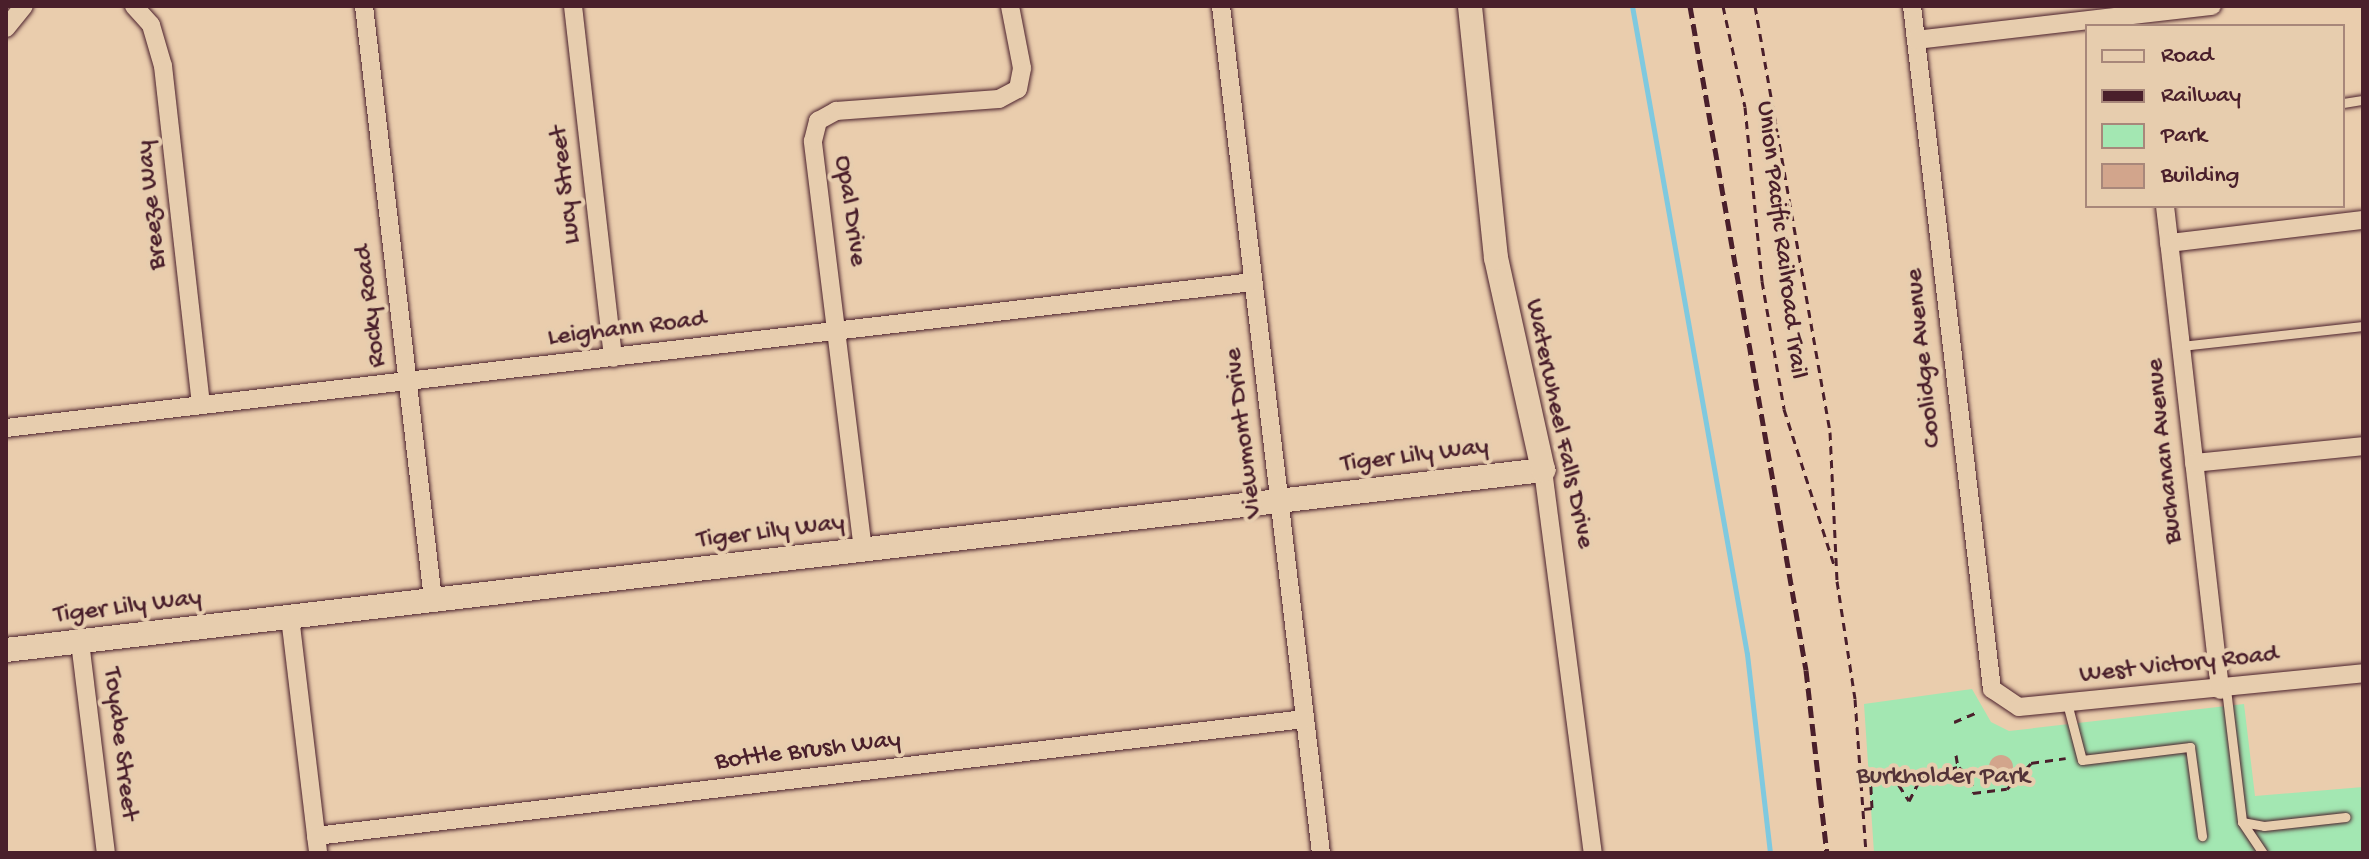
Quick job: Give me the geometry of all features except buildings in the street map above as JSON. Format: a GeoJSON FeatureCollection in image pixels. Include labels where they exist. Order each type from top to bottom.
{"type":"FeatureCollection","features":[{"type":"Feature","properties":{"kind":"street"},"geometry":{"type":"LineString","coordinates":[[6,28],[24,6]]}},
{"type":"Feature","properties":{"kind":"street","name":"Breeze Way"},"geometry":{"type":"LineString","coordinates":[[134,6],[151,25],[163,66],[201,405]]}},
{"type":"Feature","properties":{"kind":"street","name":"Rocky Road"},"geometry":{"type":"LineString","coordinates":[[364,6],[433,600]]}},
{"type":"Feature","properties":{"kind":"street","name":"Lucy Street"},"geometry":{"type":"LineString","coordinates":[[573,6],[613,358]]}},
{"type":"Feature","properties":{"kind":"street","name":"Opal Drive"},"geometry":{"type":"LineString","coordinates":[[863,550],[813,141],[818,121],[836,111],[999,99],[1018,89],[1022,68],[1010,6]]}},
{"type":"Feature","properties":{"kind":"street","name":"Viewmont Drive"},"geometry":{"type":"LineString","coordinates":[[1221,6],[1321,853]]}},
{"type":"Feature","properties":{"kind":"street","name":"Waterwheel Falls Drive"},"geometry":{"type":"LineString","coordinates":[[1470,6],[1496,258],[1543,470],[1593,853]]}},
{"type":"Feature","properties":{"kind":"street","name":"Coolidge Avenue"},"geometry":{"type":"LineString","coordinates":[[1912,6],[1987,676],[2002,701]]}},
{"type":"Feature","properties":{"kind":"street"},"geometry":{"type":"LineString","coordinates":[[1916,40],[2212,6]]}},
{"type":"Feature","properties":{"kind":"street","name":"Buchanan Avenue"},"geometry":{"type":"LineString","coordinates":[[2165,208],[2223,690]]}},
{"type":"Feature","properties":{"kind":"street"},"geometry":{"type":"LineString","coordinates":[[2169,243],[2363,220]]}},
{"type":"Feature","properties":{"kind":"street","name":"Leighann Road"},"geometry":{"type":"LineString","coordinates":[[6,428],[1253,282]]}},
{"type":"Feature","properties":{"kind":"street"},"geometry":{"type":"LineString","coordinates":[[2194,463],[2363,446]]}},
{"type":"Feature","properties":{"kind":"street","name":"Tiger Lily Way"},"geometry":{"type":"LineString","coordinates":[[6,650],[1543,470]]}},
{"type":"Feature","properties":{"kind":"street"},"geometry":{"type":"LineString","coordinates":[[290,617],[317,844]]}},
{"type":"Feature","properties":{"kind":"street","name":"Toyabe Street"},"geometry":{"type":"LineString","coordinates":[[80,642],[106,853]]}},
{"type":"Feature","properties":{"kind":"street","name":"West Victory Road"},"geometry":{"type":"LineString","coordinates":[[2002,701],[2019,707],[2223,690],[2363,673]]}},
{"type":"Feature","properties":{"kind":"street","name":"Bottle Brush Way"},"geometry":{"type":"LineString","coordinates":[[317,844],[1305,719]]}},
{"type":"Feature","properties":{"kind":"lane"},"geometry":{"type":"LineString","coordinates":[[2181,346],[2363,326]]}},
{"type":"Feature","properties":{"kind":"lane"},"geometry":{"type":"LineString","coordinates":[[2223,690],[2242,822],[2263,853]]}},
{"type":"Feature","properties":{"kind":"lane"},"geometry":{"type":"LineString","coordinates":[[2067,703],[2077,755],[2091,759],[2190,747],[2202,836]]}},
{"type":"Feature","properties":{"kind":"lane"},"geometry":{"type":"LineString","coordinates":[[2242,822],[2264,826],[2346,817]]}},
{"type":"Feature","properties":{"kind":"path","name":"Union Pacific Railroad Trail"},"geometry":{"type":"LineString","coordinates":[[1723,6],[1745,107],[1762,281],[1784,409],[1835,567]]}},
{"type":"Feature","properties":{"kind":"path","name":"Union Pacific Railroad Trail"},"geometry":{"type":"LineString","coordinates":[[1755,6],[1830,432],[1835,567],[1866,853]]}},
{"type":"Feature","properties":{"kind":"path"},"geometry":{"type":"LineString","coordinates":[[1954,722],[1978,712]]}},
{"type":"Feature","properties":{"kind":"path"},"geometry":{"type":"LineString","coordinates":[[1956,755],[1958,767]]}},
{"type":"Feature","properties":{"kind":"path"},"geometry":{"type":"LineString","coordinates":[[1863,809],[1872,808],[1870,775],[1891,773],[1909,801],[1919,778],[1958,767],[1968,772],[1973,793],[2007,789],[2031,763],[2077,755]]}},
{"type":"Feature","properties":{"kind":"green space","name":"Burkholder Park"},"geometry":{"type":"Polygon","coordinates":[[[1972,689],[1991,722],[2009,731],[2244,704],[2255,796],[2363,787],[2363,853],[1874,853],[1864,704],[1972,689]]]}},
{"type":"Feature","properties":{"kind":"waterway"},"geometry":{"type":"LineString","coordinates":[[1632,6],[1747,654],[1770,853]]}},
{"type":"Feature","properties":{"kind":"railway"},"geometry":{"type":"LineString","coordinates":[[1690,6],[1806,670],[1827,853]]}}]}
